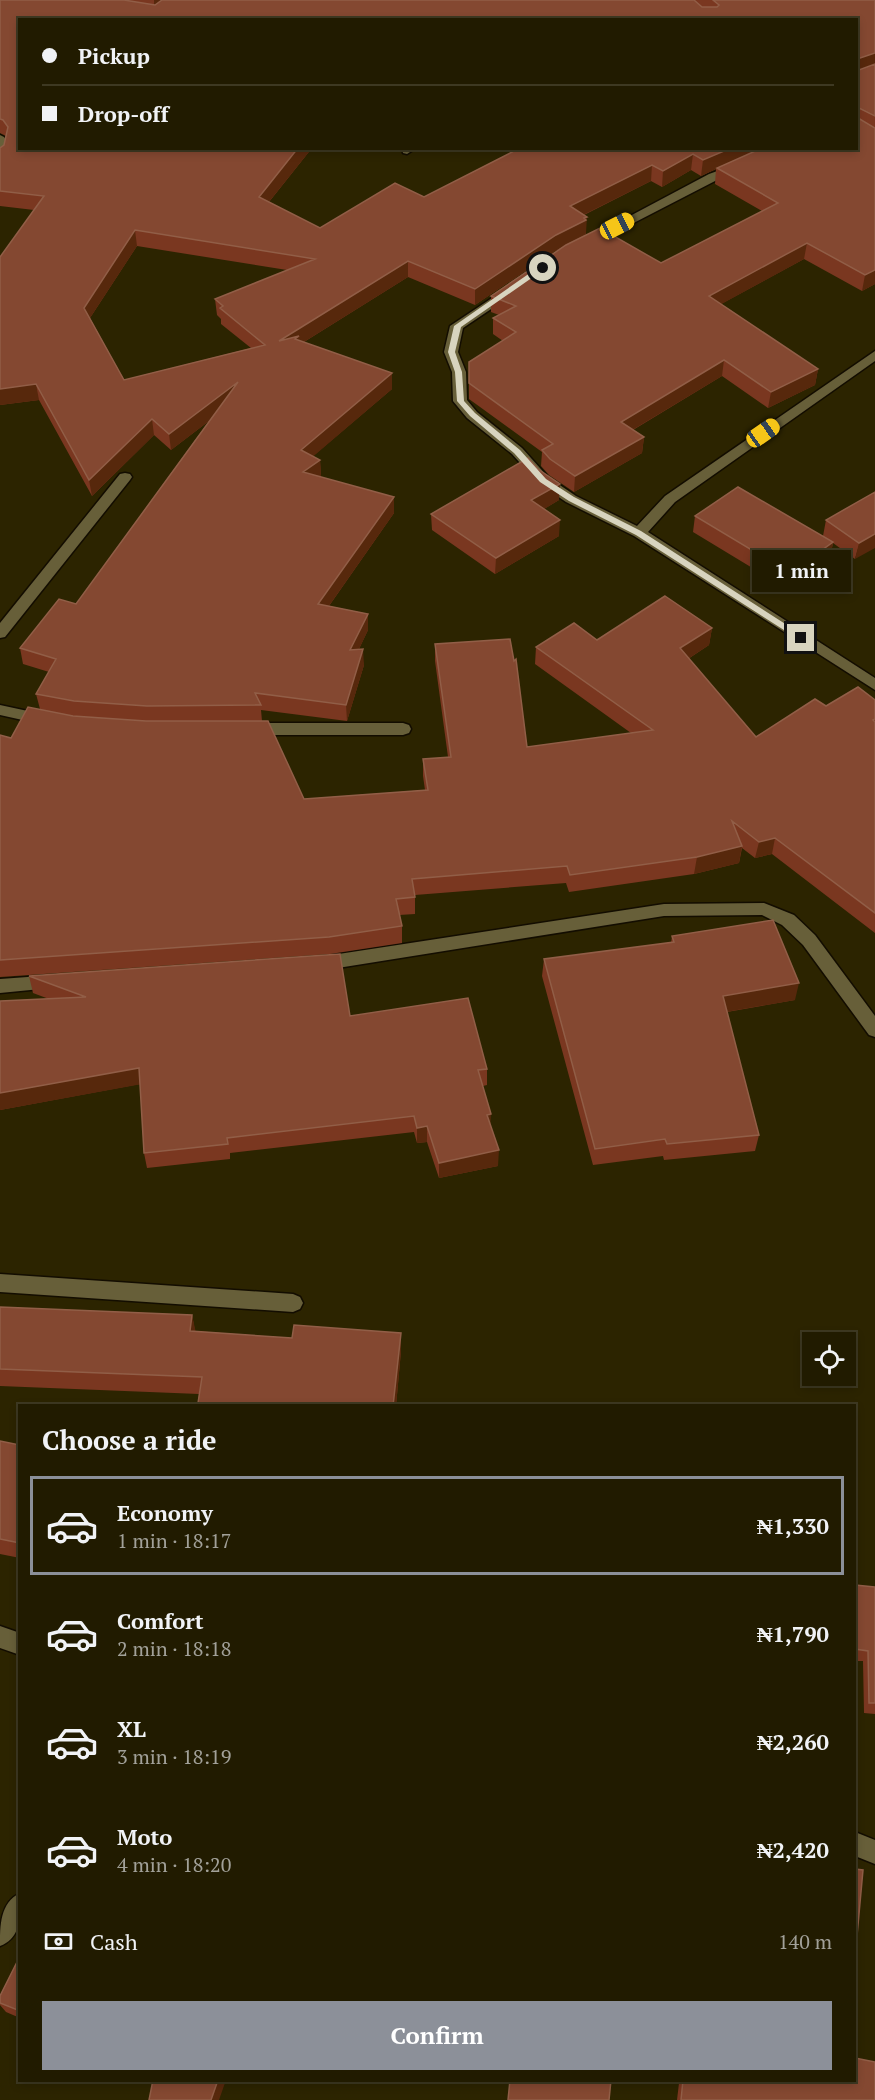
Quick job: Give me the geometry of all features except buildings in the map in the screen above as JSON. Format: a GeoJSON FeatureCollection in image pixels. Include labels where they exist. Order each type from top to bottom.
{"type":"FeatureCollection","features":[{"type":"Feature","properties":{"kind":"street"},"geometry":{"type":"LineString","coordinates":[[0,139],[3,144],[0,159]]}},
{"type":"Feature","properties":{"kind":"street"},"geometry":{"type":"LineString","coordinates":[[570,251],[713,177],[744,165]]}},
{"type":"Feature","properties":{"kind":"street"},"geometry":{"type":"LineString","coordinates":[[523,281],[457,326],[451,352],[459,372],[460,401],[472,415],[517,451],[543,480],[571,499],[639,533],[875,685]]}},
{"type":"Feature","properties":{"kind":"street"},"geometry":{"type":"LineString","coordinates":[[639,533],[669,499],[875,355]]}},
{"type":"Feature","properties":{"kind":"street"},"geometry":{"type":"LineString","coordinates":[[0,633],[125,477]]}},
{"type":"Feature","properties":{"kind":"street"},"geometry":{"type":"LineString","coordinates":[[0,710],[66,723]]}},
{"type":"Feature","properties":{"kind":"street"},"geometry":{"type":"LineString","coordinates":[[228,729],[403,729]]}},
{"type":"Feature","properties":{"kind":"street"},"geometry":{"type":"LineString","coordinates":[[306,965],[664,910],[764,909],[788,920],[809,940],[873,1023]]}},
{"type":"Feature","properties":{"kind":"street"},"geometry":{"type":"LineString","coordinates":[[0,986],[71,981]]}},
{"type":"Feature","properties":{"kind":"street"},"geometry":{"type":"LineString","coordinates":[[0,1283],[293,1303]]}},
{"type":"Feature","properties":{"kind":"street"},"geometry":{"type":"LineString","coordinates":[[0,1637],[18,1643]]}},
{"type":"Feature","properties":{"kind":"street"},"geometry":{"type":"LineString","coordinates":[[856,1844],[875,1852]]}},
{"type":"Feature","properties":{"kind":"street"},"geometry":{"type":"LineString","coordinates":[[0,1934],[18,1908]]}},
{"type":"Feature","properties":{"kind":"route"},"geometry":{"type":"LineString","coordinates":[[543,268],[457,326],[451,352],[459,372],[460,401],[472,415],[495,431],[517,451],[543,480],[571,499],[639,533],[801,638]]}}]}
